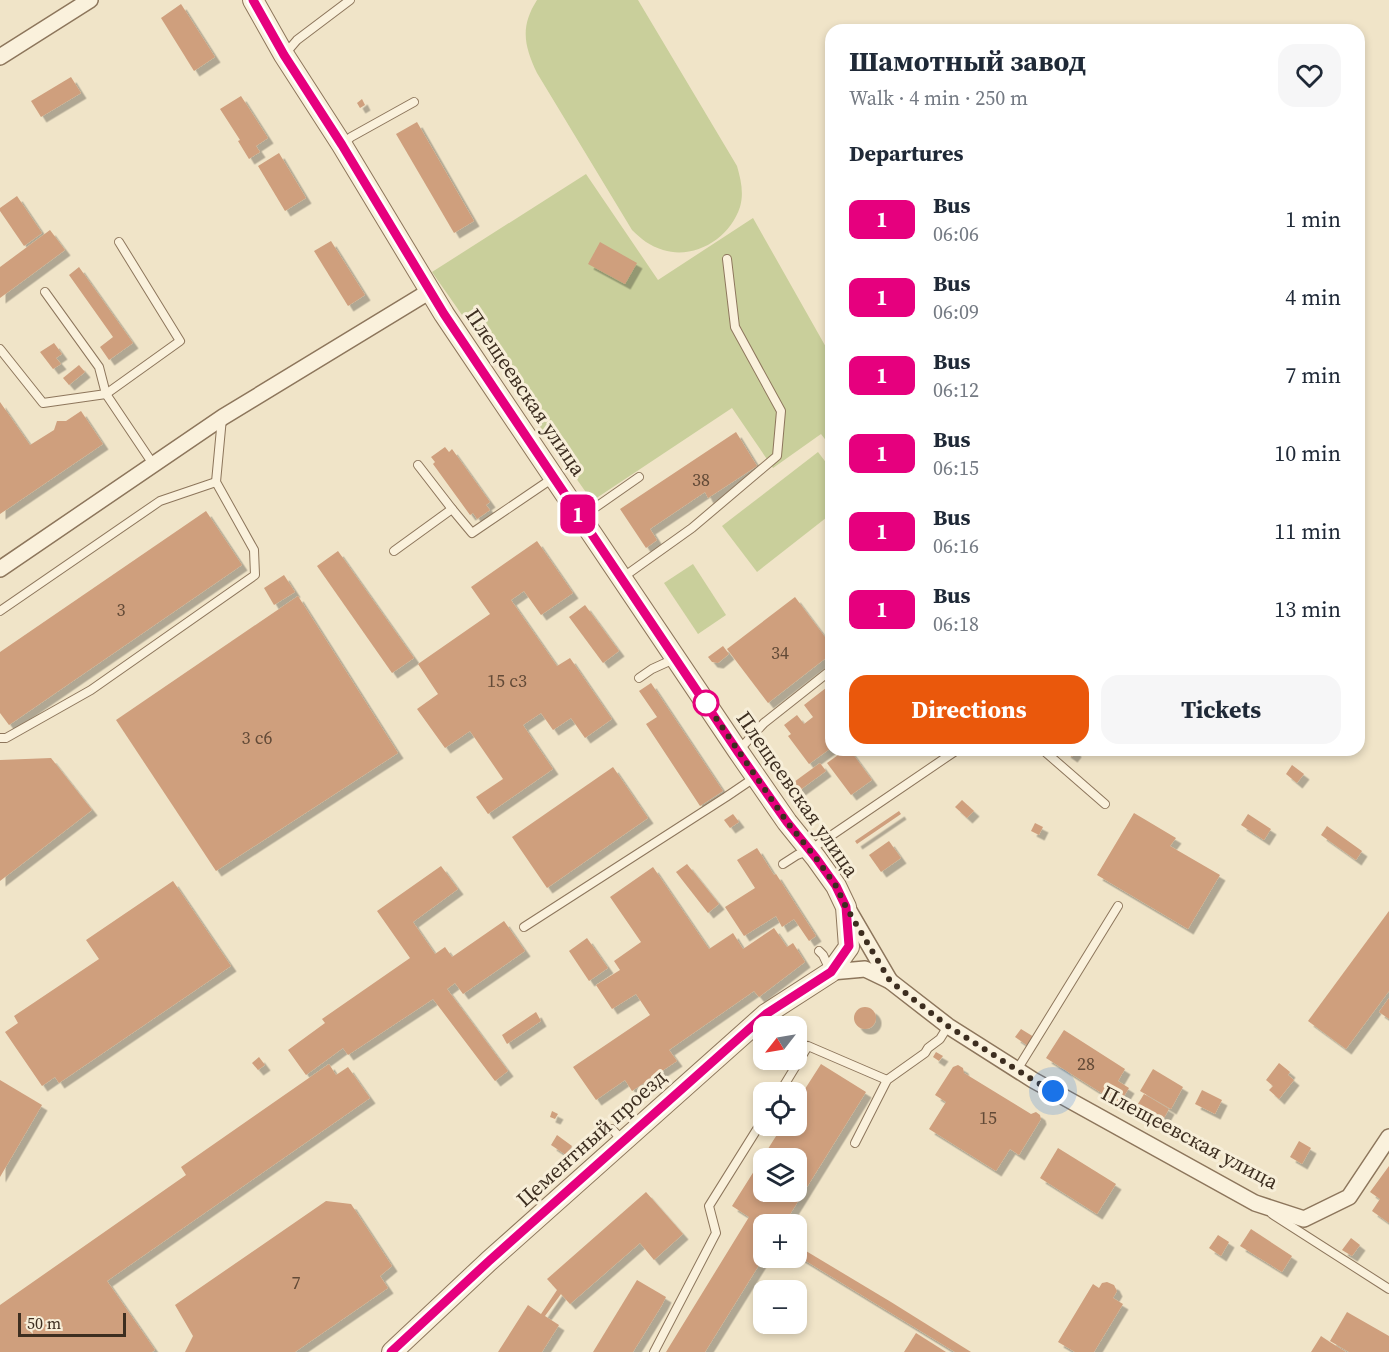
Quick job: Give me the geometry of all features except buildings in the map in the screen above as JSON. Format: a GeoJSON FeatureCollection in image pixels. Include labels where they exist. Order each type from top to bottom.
{"type":"FeatureCollection","features":[{"type":"Feature","properties":{"kind":"street"},"geometry":{"type":"LineString","coordinates":[[0,57],[90,0]]}},
{"type":"Feature","properties":{"kind":"street","name":"Плещеевская улица"},"geometry":{"type":"LineString","coordinates":[[253,0],[284,55],[342,145],[430,291],[738,752],[836,886],[846,907],[849,946],[831,972]]}},
{"type":"Feature","properties":{"kind":"street"},"geometry":{"type":"LineString","coordinates":[[0,569],[223,417],[430,291]]}},
{"type":"Feature","properties":{"kind":"street"},"geometry":{"type":"LineString","coordinates":[[846,907],[890,981]]}},
{"type":"Feature","properties":{"kind":"street","name":"Плещеевская улица"},"geometry":{"type":"LineString","coordinates":[[831,972],[865,969],[890,981],[948,1026],[1033,1080],[1255,1203],[1304,1219],[1349,1197],[1389,1137]]}},
{"type":"Feature","properties":{"kind":"street","name":"Цементный проезд"},"geometry":{"type":"LineString","coordinates":[[392,1352],[617,1135],[766,1014],[831,972]]}},
{"type":"Feature","properties":{"kind":"lane"},"geometry":{"type":"LineString","coordinates":[[284,55],[297,40],[350,0]]}},
{"type":"Feature","properties":{"kind":"lane"},"geometry":{"type":"LineString","coordinates":[[342,145],[351,137],[414,102]]}},
{"type":"Feature","properties":{"kind":"lane"},"geometry":{"type":"LineString","coordinates":[[0,349],[43,403],[106,394],[180,340],[119,242]]}},
{"type":"Feature","properties":{"kind":"lane"},"geometry":{"type":"LineString","coordinates":[[622,578],[692,528],[777,456],[781,411],[735,327],[727,259]]}},
{"type":"Feature","properties":{"kind":"lane"},"geometry":{"type":"LineString","coordinates":[[45,292],[99,367],[106,394],[153,464]]}},
{"type":"Feature","properties":{"kind":"lane"},"geometry":{"type":"LineString","coordinates":[[0,738],[6,738],[91,690],[255,575],[254,550],[216,482],[223,417]]}},
{"type":"Feature","properties":{"kind":"lane"},"geometry":{"type":"LineString","coordinates":[[418,465],[472,533],[554,477]]}},
{"type":"Feature","properties":{"kind":"lane"},"geometry":{"type":"LineString","coordinates":[[596,507],[639,477]]}},
{"type":"Feature","properties":{"kind":"lane"},"geometry":{"type":"LineString","coordinates":[[0,611],[160,501],[216,482]]}},
{"type":"Feature","properties":{"kind":"lane"},"geometry":{"type":"LineString","coordinates":[[394,551],[452,510]]}},
{"type":"Feature","properties":{"kind":"lane"},"geometry":{"type":"LineString","coordinates":[[639,678],[651,669],[675,658]]}},
{"type":"Feature","properties":{"kind":"lane"},"geometry":{"type":"LineString","coordinates":[[738,752],[764,723],[825,675]]}},
{"type":"Feature","properties":{"kind":"lane"},"geometry":{"type":"LineString","coordinates":[[783,864],[810,850],[948,756]]}},
{"type":"Feature","properties":{"kind":"lane"},"geometry":{"type":"LineString","coordinates":[[1050,756],[1105,804]]}},
{"type":"Feature","properties":{"kind":"lane"},"geometry":{"type":"LineString","coordinates":[[524,927],[756,777]]}},
{"type":"Feature","properties":{"kind":"lane"},"geometry":{"type":"LineString","coordinates":[[1017,1070],[1118,906]]}},
{"type":"Feature","properties":{"kind":"lane"},"geometry":{"type":"LineString","coordinates":[[819,951],[824,955],[831,972]]}},
{"type":"Feature","properties":{"kind":"lane"},"geometry":{"type":"LineString","coordinates":[[855,1143],[887,1080],[925,1053],[948,1026]]}},
{"type":"Feature","properties":{"kind":"lane"},"geometry":{"type":"LineString","coordinates":[[786,1082],[808,1046],[887,1080]]}},
{"type":"Feature","properties":{"kind":"lane"},"geometry":{"type":"LineString","coordinates":[[654,1352],[716,1233],[709,1206],[753,1136]]}},
{"type":"Feature","properties":{"kind":"lane"},"geometry":{"type":"LineString","coordinates":[[1255,1203],[1389,1289]]}},
{"type":"Feature","properties":{"kind":"green space"},"geometry":{"type":"Polygon","coordinates":[[[537,0],[638,0],[737,166],[742,186],[740,207],[735,218],[720,237],[699,249],[675,252],[654,246],[632,230],[537,73],[529,54],[526,28],[537,0]]]}},
{"type":"Feature","properties":{"kind":"green space"},"geometry":{"type":"Polygon","coordinates":[[[586,174],[658,280],[753,218],[825,345],[825,439],[821,434],[773,468],[732,408],[592,501],[432,272],[586,174]]]}},
{"type":"Feature","properties":{"kind":"green space"},"geometry":{"type":"Polygon","coordinates":[[[818,452],[825,461],[825,519],[757,572],[722,526],[818,452]]]}},
{"type":"Feature","properties":{"kind":"green space"},"geometry":{"type":"Polygon","coordinates":[[[693,564],[726,615],[698,634],[664,583],[693,564]]]}},
{"type":"Feature","properties":{"kind":"bus line","name":"1"},"geometry":{"type":"LineString","coordinates":[[253,0],[284,55],[342,145],[444,314],[738,752],[836,886],[846,907],[849,946],[831,972],[766,1014],[489,1261],[391,1352]]}},
{"type":"Feature","properties":{"kind":"route"},"geometry":{"type":"LineString","coordinates":[[706,703],[787,822],[836,886],[890,981],[948,1026],[1053,1091]]}}]}
